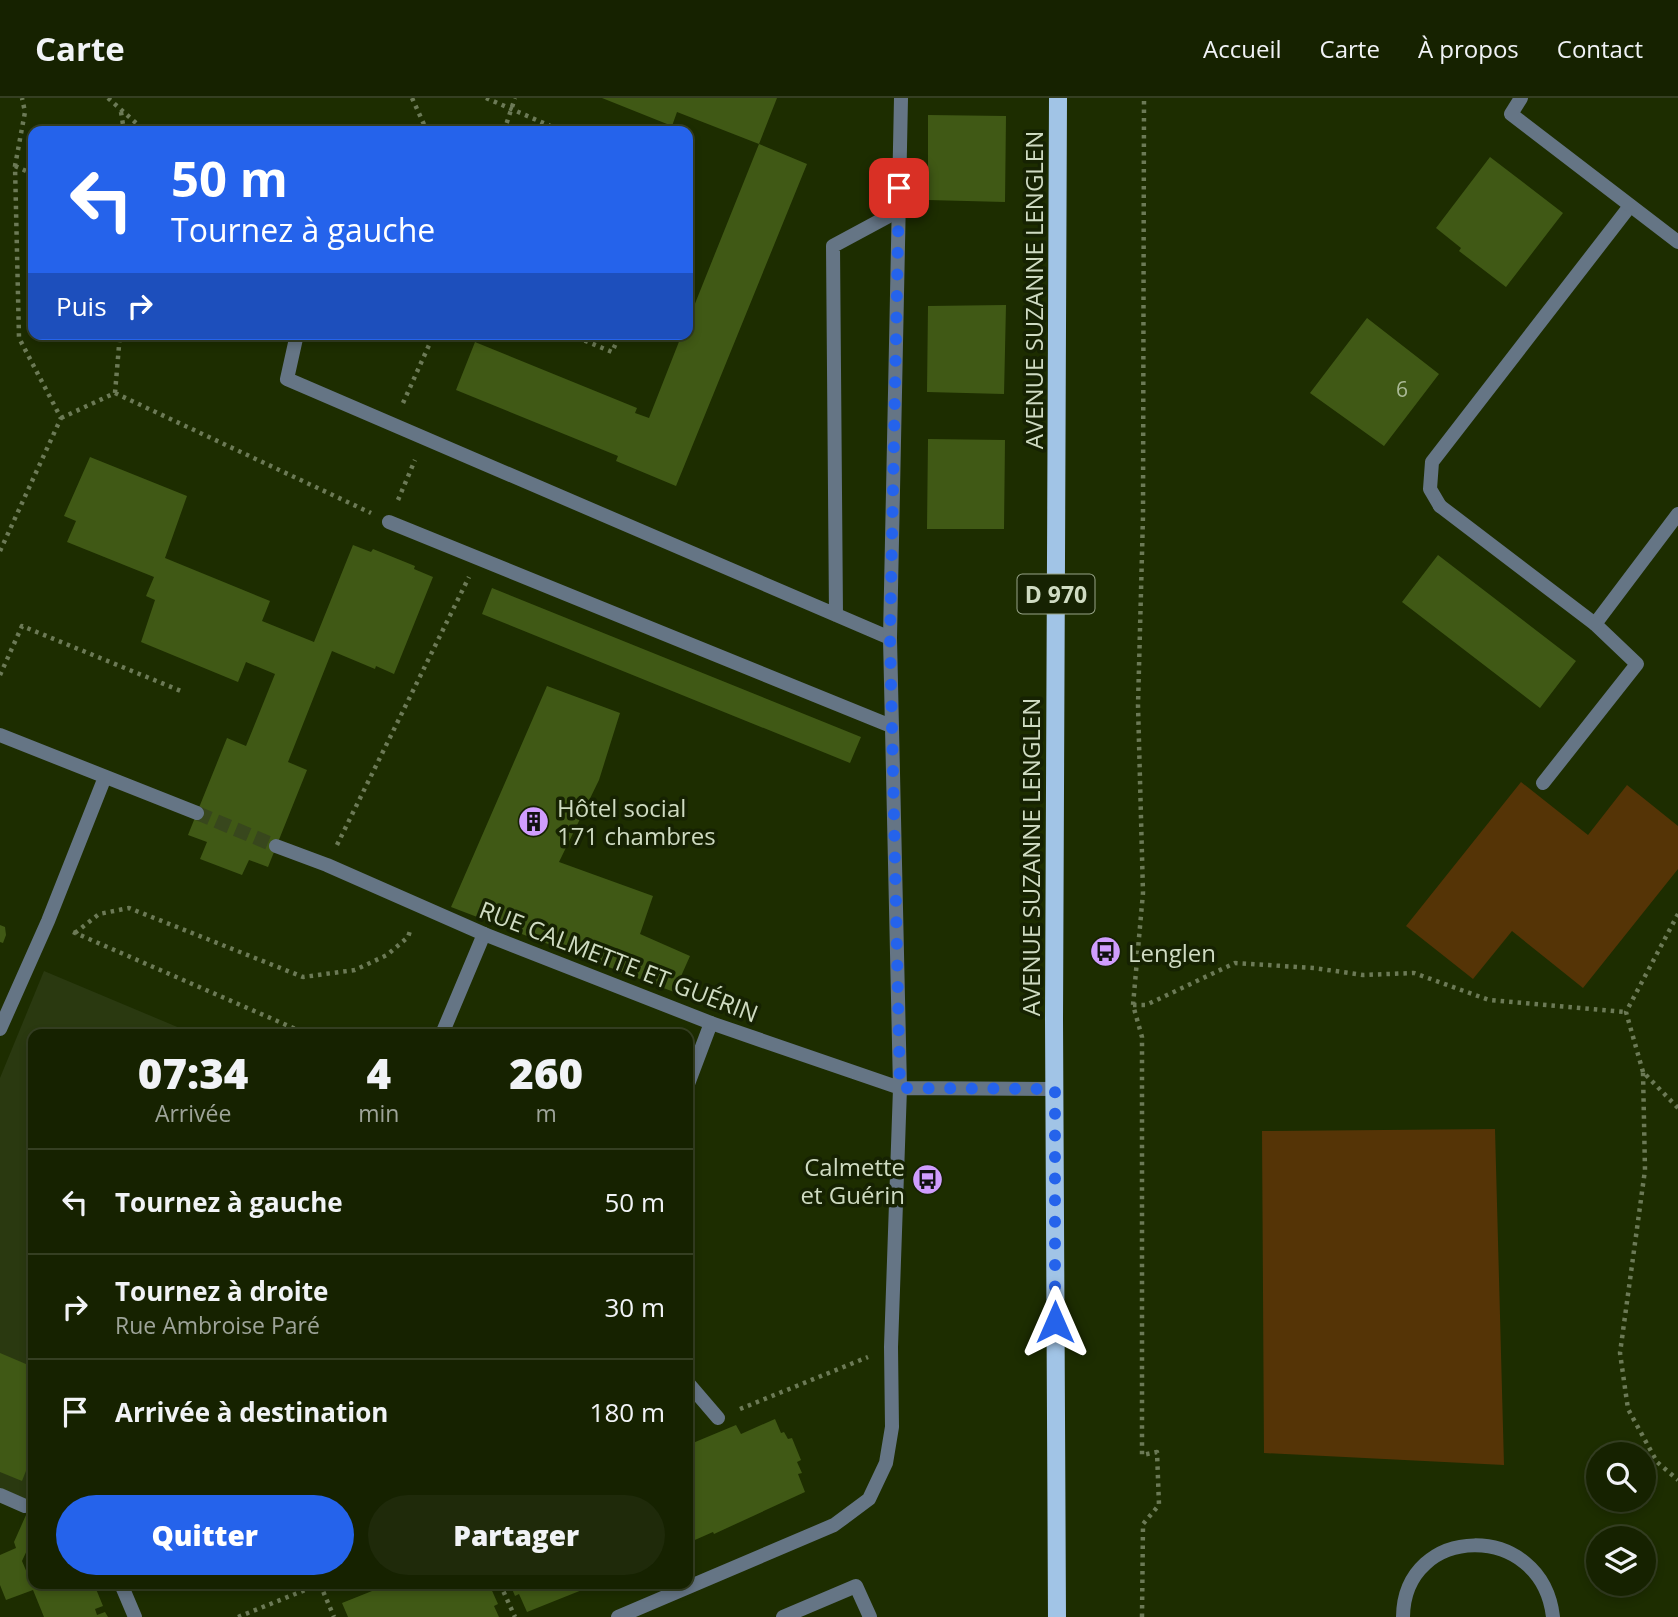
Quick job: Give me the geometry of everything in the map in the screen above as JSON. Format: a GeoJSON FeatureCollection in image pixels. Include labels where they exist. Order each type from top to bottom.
{"type":"FeatureCollection","features":[{"type":"Feature","properties":{"kind":"main road","name":"AVENUE SUZANNE LENGLEN"},"geometry":{"type":"LineString","coordinates":[[1057,1617],[1055,1089],[1058,98]]}},
{"type":"Feature","properties":{"kind":"street"},"geometry":{"type":"LineString","coordinates":[[693,1585],[834,1525],[869,1499],[886,1463],[892,1427],[891,1347],[900,1088],[890,638],[901,98]]}},
{"type":"Feature","properties":{"kind":"street"},"geometry":{"type":"LineString","coordinates":[[1521,98],[1511,114],[1678,242]]}},
{"type":"Feature","properties":{"kind":"street"},"geometry":{"type":"LineString","coordinates":[[1543,783],[1637,664],[1595,624],[1440,506],[1430,489],[1432,462],[1630,206]]}},
{"type":"Feature","properties":{"kind":"street"},"geometry":{"type":"LineString","coordinates":[[836,615],[833,246],[898,211]]}},
{"type":"Feature","properties":{"kind":"street"},"geometry":{"type":"LineString","coordinates":[[296,340],[287,379],[890,638]]}},
{"type":"Feature","properties":{"kind":"street"},"geometry":{"type":"LineString","coordinates":[[1595,624],[1678,514]]}},
{"type":"Feature","properties":{"kind":"street"},"geometry":{"type":"LineString","coordinates":[[389,522],[891,726]]}},
{"type":"Feature","properties":{"kind":"street"},"geometry":{"type":"LineString","coordinates":[[0,735],[197,813]]}},
{"type":"Feature","properties":{"kind":"street"},"geometry":{"type":"LineString","coordinates":[[0,1030],[48,921],[104,777]]}},
{"type":"Feature","properties":{"kind":"street","name":"RUE CALMETTE ET GUÉRIN"},"geometry":{"type":"LineString","coordinates":[[276,846],[327,865],[484,934],[711,1023],[900,1088],[1055,1089]]}},
{"type":"Feature","properties":{"kind":"street"},"geometry":{"type":"LineString","coordinates":[[444,1029],[484,934]]}},
{"type":"Feature","properties":{"kind":"street"},"geometry":{"type":"LineString","coordinates":[[693,1071],[711,1023]]}},
{"type":"Feature","properties":{"kind":"street"},"geometry":{"type":"LineString","coordinates":[[693,1389],[718,1418]]}},
{"type":"Feature","properties":{"kind":"street"},"geometry":{"type":"LineString","coordinates":[[0,1495],[25,1506]]}},
{"type":"Feature","properties":{"kind":"street"},"geometry":{"type":"LineString","coordinates":[[1403,1617],[1411,1584],[1425,1564],[1445,1551],[1470,1544],[1496,1546],[1521,1557],[1540,1575],[1551,1599],[1553,1617]]}},
{"type":"Feature","properties":{"kind":"street"},"geometry":{"type":"LineString","coordinates":[[783,1617],[856,1586],[870,1617]]}},
{"type":"Feature","properties":{"kind":"street"},"geometry":{"type":"LineString","coordinates":[[123,1589],[135,1617]]}},
{"type":"Feature","properties":{"kind":"street"},"geometry":{"type":"LineString","coordinates":[[618,1617],[684,1589]]}},
{"type":"Feature","properties":{"kind":"path"},"geometry":{"type":"LineString","coordinates":[[22,98],[25,112],[15,166],[19,338],[61,418]]}},
{"type":"Feature","properties":{"kind":"path"},"geometry":{"type":"LineString","coordinates":[[108,98],[139,126]]}},
{"type":"Feature","properties":{"kind":"path"},"geometry":{"type":"LineString","coordinates":[[412,98],[425,126]]}},
{"type":"Feature","properties":{"kind":"path"},"geometry":{"type":"LineString","coordinates":[[486,98],[551,126]]}},
{"type":"Feature","properties":{"kind":"path"},"geometry":{"type":"LineString","coordinates":[[506,126],[515,98]]}},
{"type":"Feature","properties":{"kind":"path"},"geometry":{"type":"LineString","coordinates":[[1142,1617],[1143,1524],[1159,1506],[1157,1452],[1142,1455],[1142,1037],[1133,1005],[1143,894],[1138,705],[1143,516],[1144,98]]}},
{"type":"Feature","properties":{"kind":"path"},"geometry":{"type":"LineString","coordinates":[[121,112],[123,126]]}},
{"type":"Feature","properties":{"kind":"path"},"geometry":{"type":"LineString","coordinates":[[15,166],[28,172]]}},
{"type":"Feature","properties":{"kind":"path"},"geometry":{"type":"LineString","coordinates":[[115,393],[119,340]]}},
{"type":"Feature","properties":{"kind":"path"},"geometry":{"type":"LineString","coordinates":[[394,424],[431,340]]}},
{"type":"Feature","properties":{"kind":"path"},"geometry":{"type":"LineString","coordinates":[[583,340],[612,352],[618,340]]}},
{"type":"Feature","properties":{"kind":"path"},"geometry":{"type":"LineString","coordinates":[[0,551],[61,418],[115,393]]}},
{"type":"Feature","properties":{"kind":"path"},"geometry":{"type":"LineString","coordinates":[[115,393],[389,522],[425,436]]}},
{"type":"Feature","properties":{"kind":"path"},"geometry":{"type":"LineString","coordinates":[[327,865],[479,558]]}},
{"type":"Feature","properties":{"kind":"path"},"geometry":{"type":"LineString","coordinates":[[0,676],[22,626],[181,691]]}},
{"type":"Feature","properties":{"kind":"path"},"geometry":{"type":"LineString","coordinates":[[75,933],[99,914],[129,908],[303,976],[355,970],[387,956],[408,937],[419,906]]}},
{"type":"Feature","properties":{"kind":"path"},"geometry":{"type":"LineString","coordinates":[[1678,914],[1626,1012],[1643,1072],[1645,1170],[1620,1353],[1628,1409],[1657,1462],[1678,1480]]}},
{"type":"Feature","properties":{"kind":"path"},"geometry":{"type":"LineString","coordinates":[[48,921],[296,1029]]}},
{"type":"Feature","properties":{"kind":"path"},"geometry":{"type":"LineString","coordinates":[[1133,1005],[1146,1005],[1235,964],[1314,968],[1363,975],[1414,973],[1489,999],[1626,1012]]}},
{"type":"Feature","properties":{"kind":"path"},"geometry":{"type":"LineString","coordinates":[[1643,1072],[1678,1108]]}},
{"type":"Feature","properties":{"kind":"path"},"geometry":{"type":"LineString","coordinates":[[718,1418],[891,1347]]}},
{"type":"Feature","properties":{"kind":"path"},"geometry":{"type":"LineString","coordinates":[[237,1617],[307,1589]]}},
{"type":"Feature","properties":{"kind":"path"},"geometry":{"type":"LineString","coordinates":[[322,1589],[334,1617]]}},
{"type":"Feature","properties":{"kind":"path"},"geometry":{"type":"LineString","coordinates":[[502,1589],[515,1617]]}},
{"type":"Feature","properties":{"kind":"shaded area"},"geometry":{"type":"Polygon","coordinates":[[[1521,782],[1588,835],[1627,785],[1678,826],[1678,869],[1583,988],[1512,931],[1473,979],[1406,926],[1521,782]]]}},
{"type":"Feature","properties":{"kind":"shaded area"},"geometry":{"type":"Polygon","coordinates":[[[44,971],[182,1029],[28,1029],[28,1500],[0,1488],[0,1078],[44,971]]]}},
{"type":"Feature","properties":{"kind":"shaded area"},"geometry":{"type":"Polygon","coordinates":[[[1495,1129],[1504,1465],[1264,1453],[1262,1131],[1495,1129]]]}},
{"type":"Feature","properties":{"kind":"building"},"geometry":{"type":"Polygon","coordinates":[[[602,98],[777,98],[759,144],[677,112],[672,126],[602,98]]]}},
{"type":"Feature","properties":{"kind":"building"},"geometry":{"type":"Polygon","coordinates":[[[928,115],[1006,116],[1005,202],[928,200],[928,115]]]}},
{"type":"Feature","properties":{"kind":"building"},"geometry":{"type":"Polygon","coordinates":[[[759,144],[807,164],[676,486],[616,461],[618,456],[456,390],[475,342],[637,408],[635,413],[649,418],[680,340],[693,340],[693,309],[759,144]]]}},
{"type":"Feature","properties":{"kind":"building"},"geometry":{"type":"Polygon","coordinates":[[[1490,157],[1563,213],[1506,287],[1459,251],[1461,248],[1436,228],[1490,157]]]}},
{"type":"Feature","properties":{"kind":"building"},"geometry":{"type":"Polygon","coordinates":[[[1006,305],[1004,394],[927,392],[928,306],[1006,305]]]}},
{"type":"Feature","properties":{"kind":"building"},"geometry":{"type":"Polygon","coordinates":[[[1367,318],[1439,374],[1384,446],[1310,393],[1367,318]]]}},
{"type":"Feature","properties":{"kind":"building"},"geometry":{"type":"Polygon","coordinates":[[[928,439],[1005,440],[1004,529],[927,529],[928,439]]]}},
{"type":"Feature","properties":{"kind":"building"},"geometry":{"type":"Polygon","coordinates":[[[90,457],[187,496],[165,558],[270,601],[262,621],[314,642],[353,545],[371,552],[373,549],[415,566],[414,569],[433,577],[394,674],[332,651],[288,762],[307,770],[268,867],[249,860],[242,875],[200,859],[207,842],[188,835],[227,738],[246,746],[275,674],[246,662],[238,682],[141,642],[155,600],[146,596],[154,577],[67,542],[76,521],[64,516],[90,457]]]}},
{"type":"Feature","properties":{"kind":"building"},"geometry":{"type":"Polygon","coordinates":[[[1438,555],[1576,661],[1540,708],[1402,602],[1438,555]]]}},
{"type":"Feature","properties":{"kind":"building"},"geometry":{"type":"Polygon","coordinates":[[[492,588],[861,737],[850,763],[482,614],[492,588]]]}},
{"type":"Feature","properties":{"kind":"building","name":"Hôtel social 171 chambres"},"geometry":{"type":"Polygon","coordinates":[[[547,686],[620,713],[599,780],[559,862],[653,896],[640,934],[690,956],[674,992],[451,907],[547,686]]]}},
{"type":"Feature","properties":{"kind":"building"},"geometry":{"type":"Polygon","coordinates":[[[0,925],[5,927],[3,943],[0,942],[0,925]]]}},
{"type":"Feature","properties":{"kind":"building"},"geometry":{"type":"Polygon","coordinates":[[[0,1353],[28,1365],[28,1466],[22,1481],[0,1472],[0,1353]]]}},
{"type":"Feature","properties":{"kind":"building"},"geometry":{"type":"Polygon","coordinates":[[[775,1419],[781,1433],[784,1432],[788,1439],[792,1438],[801,1460],[797,1462],[802,1473],[798,1474],[805,1492],[714,1534],[713,1532],[693,1541],[693,1443],[736,1425],[741,1434],[775,1419]]]}},
{"type":"Feature","properties":{"kind":"building"},"geometry":{"type":"Polygon","coordinates":[[[26,1515],[28,1516],[28,1548],[22,1561],[28,1575],[28,1589],[96,1589],[103,1606],[95,1609],[97,1615],[105,1612],[108,1617],[44,1617],[33,1590],[6,1600],[0,1585],[0,1555],[16,1548],[14,1542],[26,1515]]]}},
{"type":"Feature","properties":{"kind":"building"},"geometry":{"type":"Polygon","coordinates":[[[377,1589],[491,1589],[498,1604],[494,1606],[499,1617],[348,1617],[342,1603],[377,1589]]]}},
{"type":"Feature","properties":{"kind":"building"},"geometry":{"type":"Polygon","coordinates":[[[512,1589],[584,1589],[527,1612],[519,1594],[515,1596],[512,1589]]]}},
{"type":"Feature","properties":{"kind":"tunnel"},"geometry":{"type":"LineString","coordinates":[[197,813],[276,846]]}},
{"type":"Feature","properties":{"kind":"place","name":"Hôtel social 171 chambres"},"geometry":{"type":"Point","coordinates":[534,821]}},
{"type":"Feature","properties":{"kind":"place","name":"Lenglen"},"geometry":{"type":"Point","coordinates":[1105,952]}},
{"type":"Feature","properties":{"kind":"place","name":"Calmette et Guérin"},"geometry":{"type":"Point","coordinates":[928,1180]}},
{"type":"Feature","properties":{"kind":"route"},"geometry":{"type":"LineString","coordinates":[[899,188],[890,638],[900,1088],[1055,1089],[1055,1322]]}}]}
